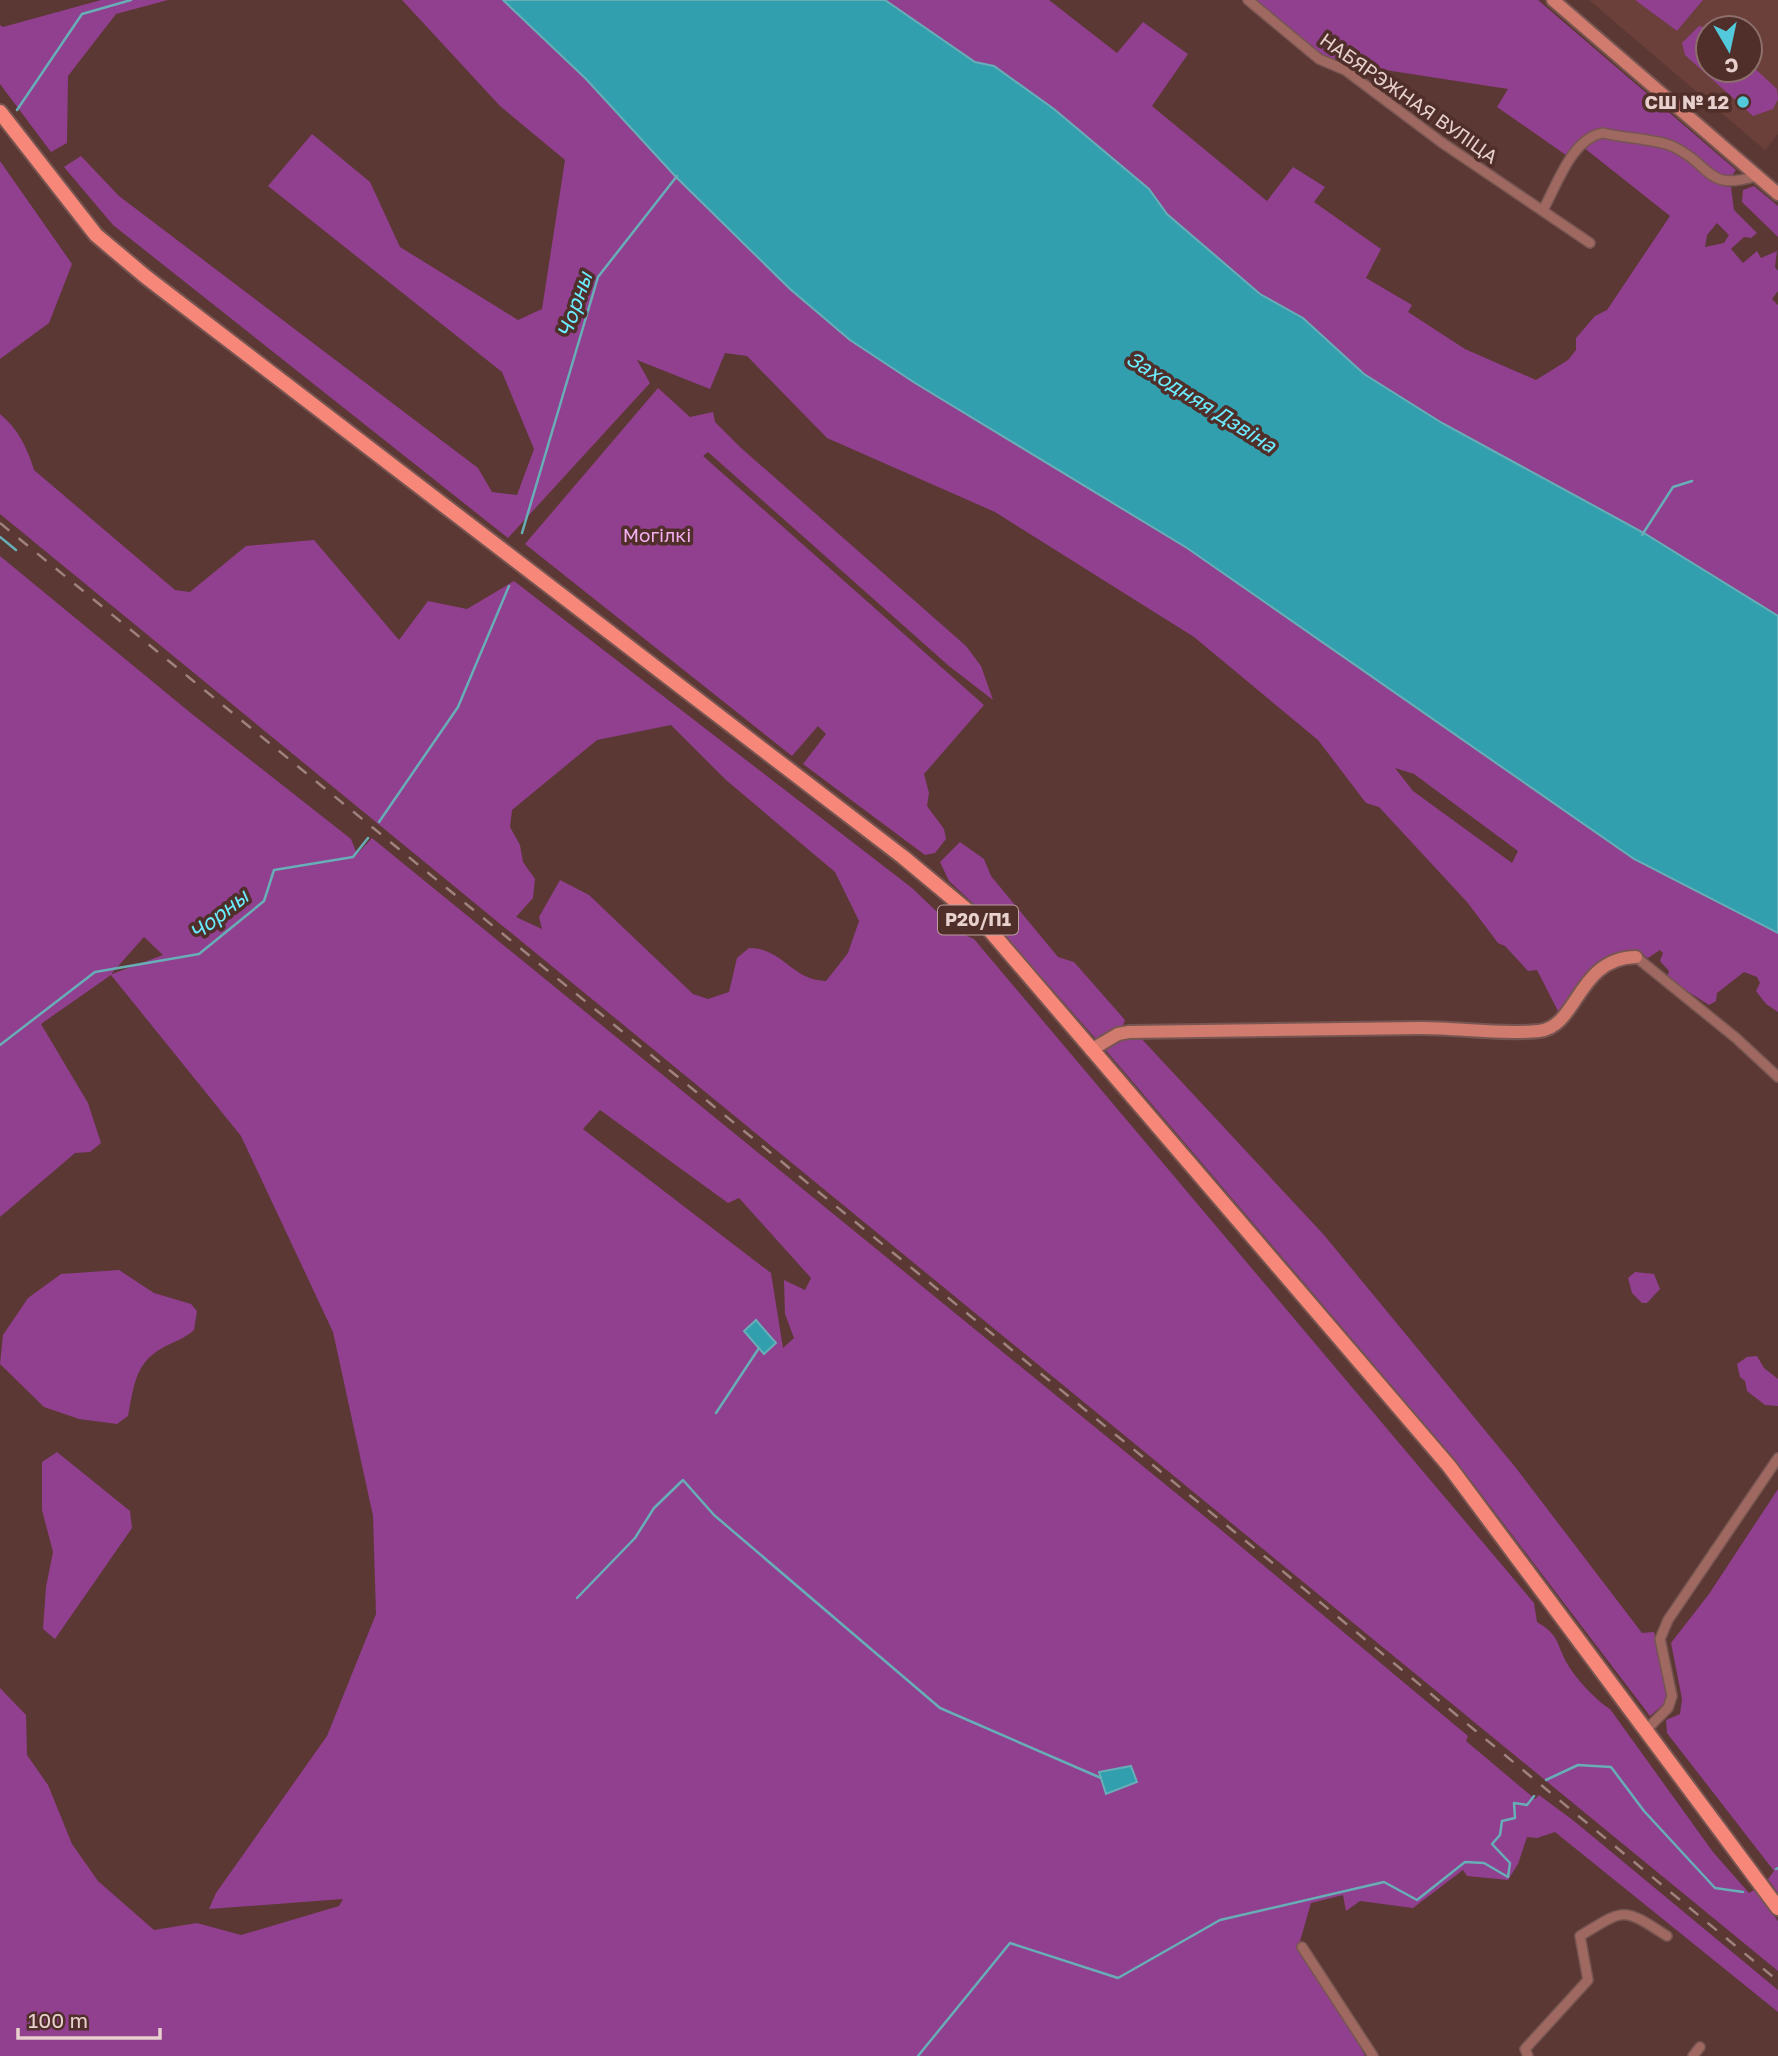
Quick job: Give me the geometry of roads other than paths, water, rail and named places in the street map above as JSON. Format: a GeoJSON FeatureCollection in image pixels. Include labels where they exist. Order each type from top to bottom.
{"type":"FeatureCollection","features":[{"type":"Feature","properties":{"kind":"main road","name":"Р20/П1"},"geometry":{"type":"LineString","coordinates":[[0,112],[96,235],[157,286],[903,857],[987,927],[1449,1466],[1778,1908]]}},
{"type":"Feature","properties":{"kind":"street","name":"НАБЯРЭЖНАЯ ВУЛІЦА"},"geometry":{"type":"LineString","coordinates":[[1248,0],[1320,59],[1345,70],[1441,142],[1590,243]]}},
{"type":"Feature","properties":{"kind":"street"},"geometry":{"type":"LineString","coordinates":[[1553,0],[1778,194]]}},
{"type":"Feature","properties":{"kind":"street"},"geometry":{"type":"LineString","coordinates":[[1543,210],[1576,150],[1592,135],[1602,133],[1674,146],[1718,181],[1735,183],[1756,176]]}},
{"type":"Feature","properties":{"kind":"street"},"geometry":{"type":"LineString","coordinates":[[1091,1050],[1118,1034],[1129,1032],[1424,1028],[1539,1031],[1555,1025],[1563,1017],[1588,978],[1623,958],[1636,957],[1736,1038],[1778,1077]]}},
{"type":"Feature","properties":{"kind":"street"},"geometry":{"type":"LineString","coordinates":[[1645,1731],[1668,1708],[1672,1696],[1660,1639],[1668,1619],[1778,1458]]}},
{"type":"Feature","properties":{"kind":"street"},"geometry":{"type":"LineString","coordinates":[[1528,2056],[1525,2049],[1588,1980],[1580,1936],[1613,1916],[1632,1914],[1667,1936]]}},
{"type":"Feature","properties":{"kind":"street"},"geometry":{"type":"LineString","coordinates":[[1303,1947],[1373,2056]]}},
{"type":"Feature","properties":{"kind":"street"},"geometry":{"type":"LineString","coordinates":[[1693,2056],[1700,2047]]}},
{"type":"Feature","properties":{"kind":"water","name":"Заходняя Дзвіна"},"geometry":{"type":"Polygon","coordinates":[[[503,0],[885,0],[975,62],[994,66],[1054,109],[1149,189],[1167,214],[1260,294],[1303,318],[1364,374],[1442,423],[1644,533],[1778,616],[1778,933],[1634,859],[1187,548],[915,383],[850,340],[790,289],[676,177],[586,79],[503,0]]]}},
{"type":"Feature","properties":{"kind":"water"},"geometry":{"type":"Polygon","coordinates":[[[756,1320],[776,1343],[764,1354],[744,1331],[756,1320]]]}},
{"type":"Feature","properties":{"kind":"water"},"geometry":{"type":"Polygon","coordinates":[[[1131,1766],[1137,1782],[1106,1794],[1099,1772],[1131,1766]]]}},
{"type":"Feature","properties":{"kind":"waterway"},"geometry":{"type":"LineString","coordinates":[[17,110],[82,14],[131,0]]}},
{"type":"Feature","properties":{"kind":"waterway","name":"Чорны"},"geometry":{"type":"LineString","coordinates":[[522,533],[598,277],[677,176]]}},
{"type":"Feature","properties":{"kind":"waterway"},"geometry":{"type":"LineString","coordinates":[[1642,535],[1673,487],[1692,481]]}},
{"type":"Feature","properties":{"kind":"waterway"},"geometry":{"type":"LineString","coordinates":[[0,537],[16,550]]}},
{"type":"Feature","properties":{"kind":"waterway","name":"Чорны"},"geometry":{"type":"LineString","coordinates":[[379,822],[458,707],[509,586]]}},
{"type":"Feature","properties":{"kind":"waterway","name":"Чорны"},"geometry":{"type":"LineString","coordinates":[[0,1045],[95,972],[199,954],[264,901],[274,870],[353,857],[368,838]]}},
{"type":"Feature","properties":{"kind":"waterway"},"geometry":{"type":"LineString","coordinates":[[716,1413],[759,1348]]}},
{"type":"Feature","properties":{"kind":"waterway"},"geometry":{"type":"LineString","coordinates":[[577,1598],[635,1538],[654,1508],[683,1480],[714,1515],[940,1708],[1101,1778]]}},
{"type":"Feature","properties":{"kind":"waterway"},"geometry":{"type":"LineString","coordinates":[[1546,1780],[1578,1765],[1611,1767],[1644,1811],[1715,1888],[1743,1892]]}},
{"type":"Feature","properties":{"kind":"waterway"},"geometry":{"type":"LineString","coordinates":[[918,2056],[1010,1943],[1118,1978],[1220,1920],[1384,1882],[1417,1900],[1465,1862],[1484,1863],[1508,1877],[1510,1863],[1492,1844],[1500,1835],[1502,1821],[1515,1818],[1514,1803],[1527,1805],[1534,1796]]}},
{"type":"Feature","properties":{"kind":"railway"},"geometry":{"type":"LineString","coordinates":[[0,523],[1280,1569],[1778,1981]]}},
{"type":"Feature","properties":{"kind":"place","name":"СШ № 12"},"geometry":{"type":"Point","coordinates":[1743,102]}},
{"type":"Feature","properties":{"kind":"park label","name":"Могілкі"},"geometry":{"type":"Point","coordinates":[657,535]}}]}
